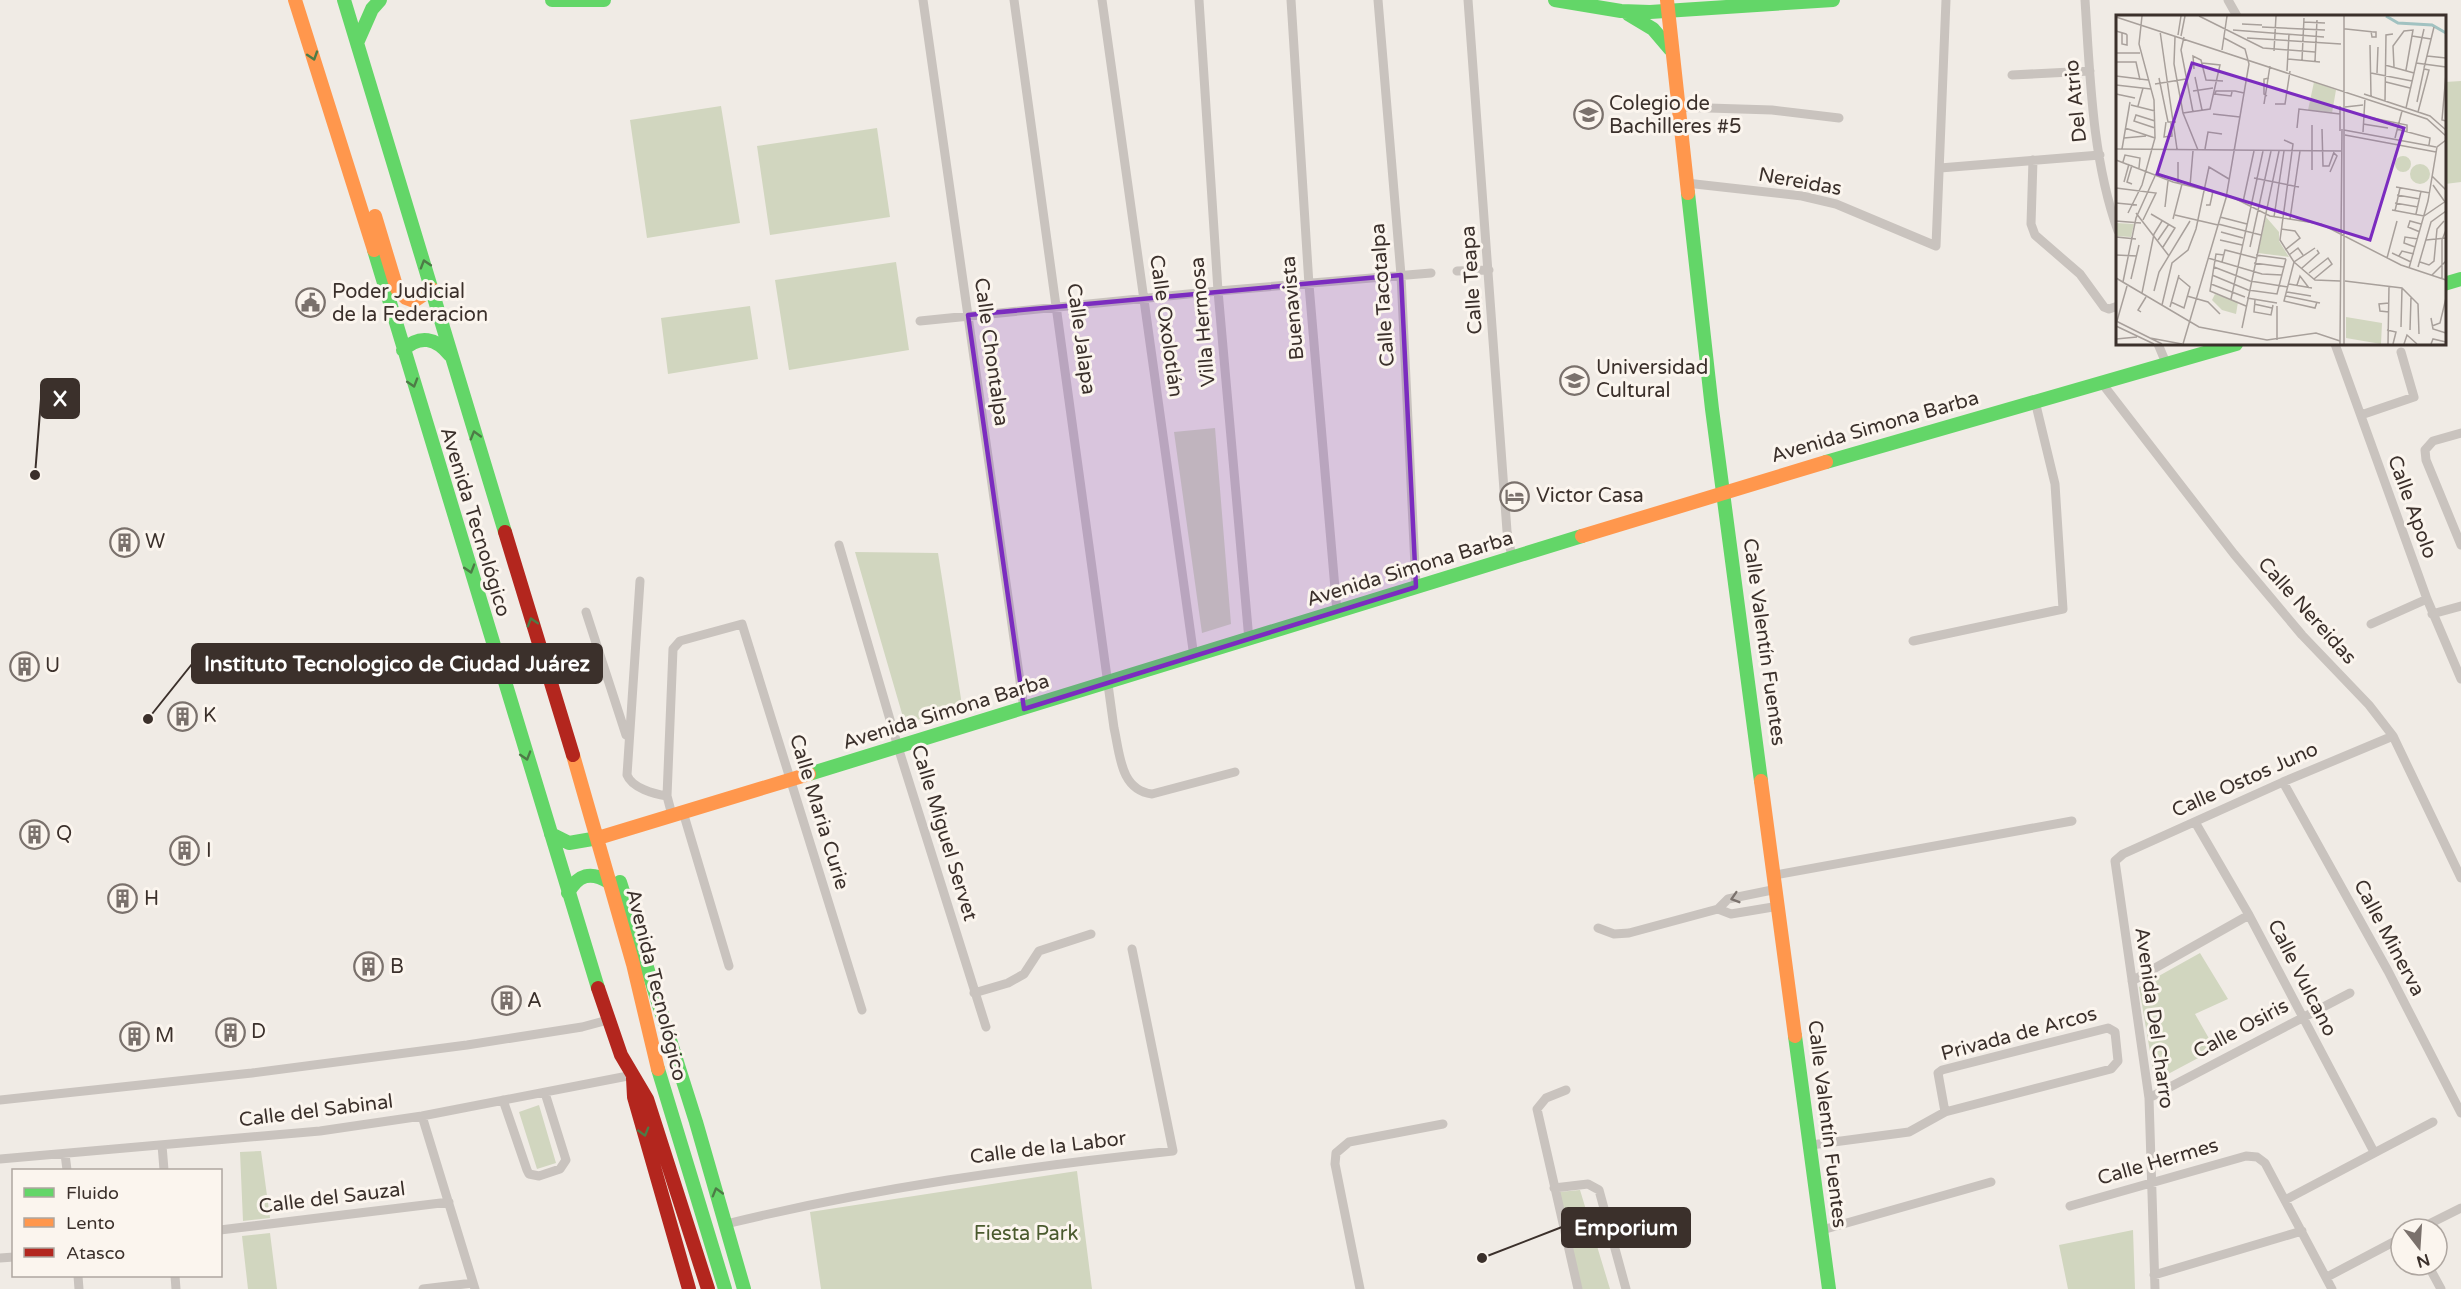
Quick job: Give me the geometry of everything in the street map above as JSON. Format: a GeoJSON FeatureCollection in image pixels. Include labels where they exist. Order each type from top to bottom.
{"type":"FeatureCollection","features":[{"type":"Feature","properties":{"kind":"main road","name":"Avenida Tecnológico"},"geometry":{"type":"LineString","coordinates":[[344,0],[597,838],[633,964],[663,1094],[724,1289]]}},
{"type":"Feature","properties":{"kind":"main road"},"geometry":{"type":"LineString","coordinates":[[357,43],[365,31],[370,12],[380,0]]}},
{"type":"Feature","properties":{"kind":"main road"},"geometry":{"type":"LineString","coordinates":[[552,0],[604,0]]}},
{"type":"Feature","properties":{"kind":"main road"},"geometry":{"type":"LineString","coordinates":[[1555,0],[1620,11],[1639,18],[1670,49]]}},
{"type":"Feature","properties":{"kind":"main road"},"geometry":{"type":"LineString","coordinates":[[1620,11],[1636,0]]}},
{"type":"Feature","properties":{"kind":"main road"},"geometry":{"type":"LineString","coordinates":[[1682,0],[1699,9]]}},
{"type":"Feature","properties":{"kind":"main road"},"geometry":{"type":"LineString","coordinates":[[1620,11],[1668,5],[1699,9],[1833,0]]}},
{"type":"Feature","properties":{"kind":"main road","name":"Avenida Tecnológico"},"geometry":{"type":"LineString","coordinates":[[294,2],[338,132],[608,1020],[621,1055],[647,1099],[708,1289]]}},
{"type":"Feature","properties":{"kind":"main road","name":"Calle Valentín Fuentes"},"geometry":{"type":"LineString","coordinates":[[1668,5],[1670,49],[1723,492],[1829,1289]]}},
{"type":"Feature","properties":{"kind":"main road"},"geometry":{"type":"LineString","coordinates":[[338,132],[360,166],[397,289],[402,297],[411,302],[422,299],[432,289]]}},
{"type":"Feature","properties":{"kind":"main road"},"geometry":{"type":"LineString","coordinates":[[2446,284],[2461,279]]}},
{"type":"Feature","properties":{"kind":"main road"},"geometry":{"type":"LineString","coordinates":[[403,350],[417,339],[431,338],[443,346],[453,360]]}},
{"type":"Feature","properties":{"kind":"main road","name":"Avenida Simona Barba"},"geometry":{"type":"LineString","coordinates":[[551,834],[569,843],[597,838],[1194,657],[1723,492],[2232,345]]}},
{"type":"Feature","properties":{"kind":"main road"},"geometry":{"type":"LineString","coordinates":[[597,838],[618,875],[744,1289]]}},
{"type":"Feature","properties":{"kind":"main road"},"geometry":{"type":"LineString","coordinates":[[568,893],[573,883],[582,875],[595,874],[609,882]]}},
{"type":"Feature","properties":{"kind":"main road"},"geometry":{"type":"LineString","coordinates":[[633,1075],[634,1097],[689,1289]]}},
{"type":"Feature","properties":{"kind":"street","name":"Calle Chontalpa"},"geometry":{"type":"LineString","coordinates":[[923,0],[1024,709]]}},
{"type":"Feature","properties":{"kind":"street","name":"Calle Jalapa"},"geometry":{"type":"LineString","coordinates":[[1014,0],[1121,762],[1126,777],[1136,789],[1142,792],[1160,793],[1234,772]]}},
{"type":"Feature","properties":{"kind":"street","name":"Calle Oxolotlán"},"geometry":{"type":"LineString","coordinates":[[1102,0],[1194,657]]}},
{"type":"Feature","properties":{"kind":"street","name":"Villa Hermosa"},"geometry":{"type":"LineString","coordinates":[[1199,0],[1218,291],[1249,640]]}},
{"type":"Feature","properties":{"kind":"street","name":"Buenavista"},"geometry":{"type":"LineString","coordinates":[[1290,0],[1309,285],[1337,612]]}},
{"type":"Feature","properties":{"kind":"street","name":"Calle Tacotalpa"},"geometry":{"type":"LineString","coordinates":[[1378,0],[1401,275],[1416,587]]}},
{"type":"Feature","properties":{"kind":"street","name":"Calle Teapa"},"geometry":{"type":"LineString","coordinates":[[1467,0],[1489,270],[1506,531],[1512,558]]}},
{"type":"Feature","properties":{"kind":"street"},"geometry":{"type":"LineString","coordinates":[[1946,0],[1940,168],[2100,155]]}},
{"type":"Feature","properties":{"kind":"street","name":"Del Atrio"},"geometry":{"type":"LineString","coordinates":[[2085,0],[2090,71],[2100,155],[2107,196],[2116,225]]}},
{"type":"Feature","properties":{"kind":"street"},"geometry":{"type":"LineString","coordinates":[[2228,0],[2236,15]]}},
{"type":"Feature","properties":{"kind":"street"},"geometry":{"type":"LineString","coordinates":[[2012,75],[2090,71]]}},
{"type":"Feature","properties":{"kind":"street"},"geometry":{"type":"LineString","coordinates":[[1677,107],[1772,110],[1839,118]]}},
{"type":"Feature","properties":{"kind":"street"},"geometry":{"type":"LineString","coordinates":[[2033,160],[2031,224],[2035,235],[2080,274],[2103,307],[2113,308]]}},
{"type":"Feature","properties":{"kind":"street","name":"Nereidas"},"geometry":{"type":"LineString","coordinates":[[1686,183],[1802,196],[1836,204],[1936,246],[1940,168]]}},
{"type":"Feature","properties":{"kind":"street"},"geometry":{"type":"LineString","coordinates":[[1457,271],[1489,270]]}},
{"type":"Feature","properties":{"kind":"street"},"geometry":{"type":"LineString","coordinates":[[920,321],[968,315],[1058,309],[1218,291],[1431,273]]}},
{"type":"Feature","properties":{"kind":"street"},"geometry":{"type":"LineString","coordinates":[[2158,345],[2166,363]]}},
{"type":"Feature","properties":{"kind":"street","name":"Calle Apolo"},"geometry":{"type":"LineString","coordinates":[[2335,345],[2432,614],[2461,679]]}},
{"type":"Feature","properties":{"kind":"street"},"geometry":{"type":"LineString","coordinates":[[2361,415],[2414,397],[2401,352]]}},
{"type":"Feature","properties":{"kind":"street","name":"Calle Nereidas"},"geometry":{"type":"LineString","coordinates":[[2101,382],[2234,554],[2302,635],[2368,705],[2393,736],[2461,878]]}},
{"type":"Feature","properties":{"kind":"street"},"geometry":{"type":"LineString","coordinates":[[1913,641],[2063,609],[2055,484],[2036,401]]}},
{"type":"Feature","properties":{"kind":"street"},"geometry":{"type":"LineString","coordinates":[[2461,433],[2433,441],[2426,450],[2426,460],[2461,545]]}},
{"type":"Feature","properties":{"kind":"street","name":"Calle Miguel Servet"},"geometry":{"type":"LineString","coordinates":[[839,545],[898,747],[986,1027]]}},
{"type":"Feature","properties":{"kind":"street"},"geometry":{"type":"LineString","coordinates":[[640,581],[626,767],[629,780],[651,793],[667,796],[677,814],[729,966]]}},
{"type":"Feature","properties":{"kind":"street"},"geometry":{"type":"LineString","coordinates":[[2371,624],[2427,599]]}},
{"type":"Feature","properties":{"kind":"street"},"geometry":{"type":"LineString","coordinates":[[2432,614],[2461,606]]}},
{"type":"Feature","properties":{"kind":"street"},"geometry":{"type":"LineString","coordinates":[[586,612],[628,740]]}},
{"type":"Feature","properties":{"kind":"street","name":"Calle Maria Curie"},"geometry":{"type":"LineString","coordinates":[[667,796],[675,646],[680,641],[742,624],[862,1010]]}},
{"type":"Feature","properties":{"kind":"street","name":"Calle Ostos Juno"},"geometry":{"type":"LineString","coordinates":[[2115,861],[2123,854],[2283,782],[2393,736]]}},
{"type":"Feature","properties":{"kind":"street","name":"Calle Minerva"},"geometry":{"type":"LineString","coordinates":[[2283,782],[2388,971],[2460,1109]]}},
{"type":"Feature","properties":{"kind":"street"},"geometry":{"type":"LineString","coordinates":[[1598,928],[1614,934],[1629,933],[1718,909],[1728,899],[1776,882],[2072,821]]}},
{"type":"Feature","properties":{"kind":"street","name":"Calle Vulcano"},"geometry":{"type":"LineString","coordinates":[[2195,822],[2249,915],[2374,1152]]}},
{"type":"Feature","properties":{"kind":"street","name":"Avenida Del Charro"},"geometry":{"type":"LineString","coordinates":[[2115,861],[2149,1098],[2155,1289]]}},
{"type":"Feature","properties":{"kind":"street"},"geometry":{"type":"LineString","coordinates":[[1718,909],[1731,914],[1779,906]]}},
{"type":"Feature","properties":{"kind":"street"},"geometry":{"type":"LineString","coordinates":[[2132,981],[2249,915]]}},
{"type":"Feature","properties":{"kind":"street"},"geometry":{"type":"LineString","coordinates":[[974,993],[1024,974],[1039,951],[1091,934]]}},
{"type":"Feature","properties":{"kind":"street","name":"Calle de la Labor"},"geometry":{"type":"LineString","coordinates":[[726,1224],[880,1190],[1041,1165],[1173,1151],[1132,949]]}},
{"type":"Feature","properties":{"kind":"street","name":"Calle Osiris"},"geometry":{"type":"LineString","coordinates":[[2149,1098],[2350,993]]}},
{"type":"Feature","properties":{"kind":"street"},"geometry":{"type":"LineString","coordinates":[[0,1100],[467,1045],[582,1027],[608,1020]]}},
{"type":"Feature","properties":{"kind":"street","name":"Privada de Arcos"},"geometry":{"type":"LineString","coordinates":[[1810,1145],[1910,1132],[1945,1112],[2111,1069],[2118,1061],[2115,1032],[2108,1028],[1942,1070],[1938,1073],[1937,1080],[1945,1112]]}},
{"type":"Feature","properties":{"kind":"street","name":"Calle del Sabinal"},"geometry":{"type":"LineString","coordinates":[[0,1159],[320,1131],[422,1116],[633,1075]]}},
{"type":"Feature","properties":{"kind":"street"},"geometry":{"type":"LineString","coordinates":[[1566,1089],[1546,1098],[1537,1109],[1578,1289]]}},
{"type":"Feature","properties":{"kind":"street"},"geometry":{"type":"LineString","coordinates":[[503,1100],[527,1170],[529,1174],[539,1176],[560,1169],[566,1160],[545,1093]]}},
{"type":"Feature","properties":{"kind":"street"},"geometry":{"type":"LineString","coordinates":[[422,1116],[474,1286],[423,1289]]}},
{"type":"Feature","properties":{"kind":"street"},"geometry":{"type":"LineString","coordinates":[[2332,1289],[2285,1200],[2433,1122]]}},
{"type":"Feature","properties":{"kind":"street"},"geometry":{"type":"LineString","coordinates":[[1360,1289],[1337,1174],[1336,1153],[1349,1142],[1443,1124]]}},
{"type":"Feature","properties":{"kind":"street"},"geometry":{"type":"LineString","coordinates":[[162,1145],[164,1169]]}},
{"type":"Feature","properties":{"kind":"street"},"geometry":{"type":"LineString","coordinates":[[65,1154],[67,1169]]}},
{"type":"Feature","properties":{"kind":"street","name":"Calle Hermes"},"geometry":{"type":"LineString","coordinates":[[2070,1206],[2246,1156],[2257,1157],[2265,1163],[2285,1200]]}},
{"type":"Feature","properties":{"kind":"street"},"geometry":{"type":"LineString","coordinates":[[1822,1230],[1991,1182]]}},
{"type":"Feature","properties":{"kind":"street"},"geometry":{"type":"LineString","coordinates":[[1554,1188],[1588,1184],[1599,1190],[1626,1289]]}},
{"type":"Feature","properties":{"kind":"street","name":"Calle del Sauzal"},"geometry":{"type":"LineString","coordinates":[[222,1230],[449,1202]]}},
{"type":"Feature","properties":{"kind":"street"},"geometry":{"type":"LineString","coordinates":[[2443,1217],[2461,1208]]}},
{"type":"Feature","properties":{"kind":"street"},"geometry":{"type":"LineString","coordinates":[[2154,1275],[2302,1231]]}},
{"type":"Feature","properties":{"kind":"street"},"geometry":{"type":"LineString","coordinates":[[2327,1277],[2389,1244]]}},
{"type":"Feature","properties":{"kind":"highlighted area"},"geometry":{"type":"Polygon","coordinates":[[[1401,275],[1416,587],[1024,709],[968,315],[1401,275]]]}},
{"type":"Feature","properties":{"kind":"green space"},"geometry":{"type":"Polygon","coordinates":[[[2461,81],[2461,182],[2446,184],[2446,82],[2461,81]]]}},
{"type":"Feature","properties":{"kind":"green space"},"geometry":{"type":"Polygon","coordinates":[[[721,106],[740,223],[647,238],[630,120],[721,106]]]}},
{"type":"Feature","properties":{"kind":"green space"},"geometry":{"type":"Polygon","coordinates":[[[877,128],[890,217],[770,235],[757,146],[877,128]]]}},
{"type":"Feature","properties":{"kind":"green space"},"geometry":{"type":"Polygon","coordinates":[[[896,262],[909,350],[789,370],[775,280],[896,262]]]}},
{"type":"Feature","properties":{"kind":"green space"},"geometry":{"type":"Polygon","coordinates":[[[750,306],[758,359],[668,374],[661,318],[750,306]]]}},
{"type":"Feature","properties":{"kind":"green space"},"geometry":{"type":"Polygon","coordinates":[[[1215,428],[1231,624],[1202,633],[1174,432],[1215,428]]]}},
{"type":"Feature","properties":{"kind":"green space"},"geometry":{"type":"Polygon","coordinates":[[[855,552],[938,553],[962,705],[905,724],[855,552]]]}},
{"type":"Feature","properties":{"kind":"green space"},"geometry":{"type":"Polygon","coordinates":[[[2200,953],[2228,999],[2195,1014],[2215,1049],[2155,1081],[2139,987],[2200,953]]]}},
{"type":"Feature","properties":{"kind":"green space"},"geometry":{"type":"Polygon","coordinates":[[[539,1105],[556,1163],[537,1169],[519,1112],[539,1105]]]}},
{"type":"Feature","properties":{"kind":"green space"},"geometry":{"type":"Polygon","coordinates":[[[261,1151],[270,1218],[243,1221],[240,1152],[261,1151]]]}},
{"type":"Feature","properties":{"kind":"green space","name":"Fiesta Park"},"geometry":{"type":"Polygon","coordinates":[[[1077,1171],[1092,1289],[821,1289],[810,1212],[1077,1171]]]}},
{"type":"Feature","properties":{"kind":"green space"},"geometry":{"type":"Polygon","coordinates":[[[1580,1190],[1610,1289],[1582,1289],[1559,1192],[1580,1190]]]}},
{"type":"Feature","properties":{"kind":"green space"},"geometry":{"type":"Polygon","coordinates":[[[2133,1230],[2135,1289],[2068,1289],[2059,1245],[2133,1230]]]}},
{"type":"Feature","properties":{"kind":"green space"},"geometry":{"type":"Polygon","coordinates":[[[270,1233],[277,1289],[248,1289],[242,1236],[270,1233]]]}},
{"type":"Feature","properties":{"kind":"traffic: fast"},"geometry":{"type":"LineString","coordinates":[[344,0],[505,532]]}},
{"type":"Feature","properties":{"kind":"traffic: fast"},"geometry":{"type":"LineString","coordinates":[[357,43],[372,9],[380,0]]}},
{"type":"Feature","properties":{"kind":"traffic: fast"},"geometry":{"type":"LineString","coordinates":[[552,0],[604,0]]}},
{"type":"Feature","properties":{"kind":"traffic: fast"},"geometry":{"type":"LineString","coordinates":[[1555,0],[1621,11],[1650,12],[1833,0]]}},
{"type":"Feature","properties":{"kind":"traffic: fast"},"geometry":{"type":"LineString","coordinates":[[1628,14],[1653,29],[1670,49]]}},
{"type":"Feature","properties":{"kind":"traffic: fast"},"geometry":{"type":"LineString","coordinates":[[1688,193],[1712,409],[1761,781]]}},
{"type":"Feature","properties":{"kind":"traffic: fast"},"geometry":{"type":"LineString","coordinates":[[374,250],[598,988]]}},
{"type":"Feature","properties":{"kind":"traffic: fast"},"geometry":{"type":"LineString","coordinates":[[2446,283],[2461,279]]}},
{"type":"Feature","properties":{"kind":"traffic: fast"},"geometry":{"type":"LineString","coordinates":[[403,350],[416,342],[428,340],[445,349],[450,355]]}},
{"type":"Feature","properties":{"kind":"traffic: fast"},"geometry":{"type":"LineString","coordinates":[[1826,462],[2233,345]]}},
{"type":"Feature","properties":{"kind":"traffic: fast"},"geometry":{"type":"LineString","coordinates":[[809,774],[1582,536]]}},
{"type":"Feature","properties":{"kind":"traffic: fast"},"geometry":{"type":"LineString","coordinates":[[551,834],[569,843],[598,838]]}},
{"type":"Feature","properties":{"kind":"traffic: fast"},"geometry":{"type":"LineString","coordinates":[[568,893],[576,882],[586,876],[596,876],[609,882]]}},
{"type":"Feature","properties":{"kind":"traffic: fast"},"geometry":{"type":"LineString","coordinates":[[620,882],[696,1122],[744,1289]]}},
{"type":"Feature","properties":{"kind":"traffic: fast"},"geometry":{"type":"LineString","coordinates":[[1795,1036],[1829,1289]]}},
{"type":"Feature","properties":{"kind":"traffic: fast"},"geometry":{"type":"LineString","coordinates":[[658,1069],[725,1289]]}},
{"type":"Feature","properties":{"kind":"traffic: slow"},"geometry":{"type":"LineString","coordinates":[[295,0],[374,250]]}},
{"type":"Feature","properties":{"kind":"traffic: slow"},"geometry":{"type":"LineString","coordinates":[[1667,0],[1688,193]]}},
{"type":"Feature","properties":{"kind":"traffic: slow"},"geometry":{"type":"LineString","coordinates":[[375,216],[397,289],[406,298],[414,301],[432,289]]}},
{"type":"Feature","properties":{"kind":"traffic: slow"},"geometry":{"type":"LineString","coordinates":[[1582,536],[1826,462]]}},
{"type":"Feature","properties":{"kind":"traffic: slow"},"geometry":{"type":"LineString","coordinates":[[573,755],[633,964],[658,1069]]}},
{"type":"Feature","properties":{"kind":"traffic: slow"},"geometry":{"type":"LineString","coordinates":[[598,838],[809,774]]}},
{"type":"Feature","properties":{"kind":"traffic: slow"},"geometry":{"type":"LineString","coordinates":[[1761,781],[1795,1036]]}},
{"type":"Feature","properties":{"kind":"traffic: jam"},"geometry":{"type":"LineString","coordinates":[[505,532],[573,755]]}},
{"type":"Feature","properties":{"kind":"traffic: jam"},"geometry":{"type":"LineString","coordinates":[[598,988],[621,1055],[647,1099],[708,1289]]}},
{"type":"Feature","properties":{"kind":"traffic: jam"},"geometry":{"type":"LineString","coordinates":[[633,1078],[634,1097],[689,1289]]}},
{"type":"Feature","properties":{"kind":"place","name":"Colegio de Bachilleres #5"},"geometry":{"type":"Point","coordinates":[1588,115]}},
{"type":"Feature","properties":{"kind":"place","name":"Poder Judicial de la Federacion"},"geometry":{"type":"Point","coordinates":[311,303]}},
{"type":"Feature","properties":{"kind":"place","name":"Universidad Cultural"},"geometry":{"type":"Point","coordinates":[1575,380]}},
{"type":"Feature","properties":{"kind":"place","name":"X"},"geometry":{"type":"Point","coordinates":[35,475]}},
{"type":"Feature","properties":{"kind":"place","name":"Victor Casa"},"geometry":{"type":"Point","coordinates":[1515,496]}},
{"type":"Feature","properties":{"kind":"place","name":"W"},"geometry":{"type":"Point","coordinates":[124,542]}},
{"type":"Feature","properties":{"kind":"place","name":"U"},"geometry":{"type":"Point","coordinates":[24,666]}},
{"type":"Feature","properties":{"kind":"place","name":"K"},"geometry":{"type":"Point","coordinates":[182,716]}},
{"type":"Feature","properties":{"kind":"place","name":"Instituto Tecnologico de Ciudad Juárez"},"geometry":{"type":"Point","coordinates":[148,719]}},
{"type":"Feature","properties":{"kind":"place","name":"Q"},"geometry":{"type":"Point","coordinates":[35,834]}},
{"type":"Feature","properties":{"kind":"place","name":"I"},"geometry":{"type":"Point","coordinates":[185,851]}},
{"type":"Feature","properties":{"kind":"place","name":"H"},"geometry":{"type":"Point","coordinates":[123,899]}},
{"type":"Feature","properties":{"kind":"place","name":"B"},"geometry":{"type":"Point","coordinates":[369,967]}},
{"type":"Feature","properties":{"kind":"place","name":"A"},"geometry":{"type":"Point","coordinates":[506,1001]}},
{"type":"Feature","properties":{"kind":"place","name":"D"},"geometry":{"type":"Point","coordinates":[230,1032]}},
{"type":"Feature","properties":{"kind":"place","name":"M"},"geometry":{"type":"Point","coordinates":[134,1036]}},
{"type":"Feature","properties":{"kind":"place","name":"Emporium"},"geometry":{"type":"Point","coordinates":[1482,1258]}}]}
